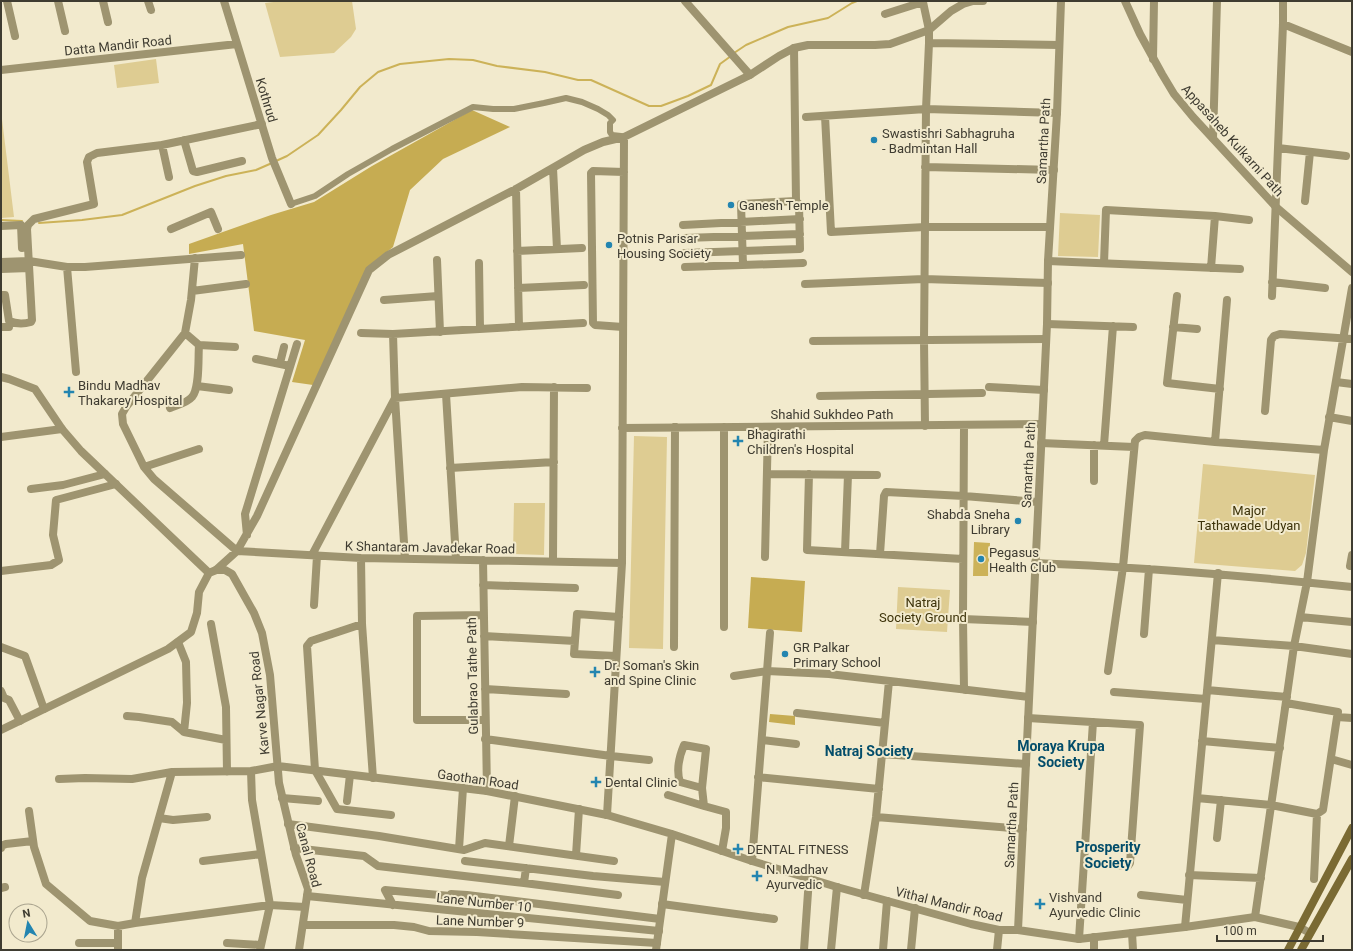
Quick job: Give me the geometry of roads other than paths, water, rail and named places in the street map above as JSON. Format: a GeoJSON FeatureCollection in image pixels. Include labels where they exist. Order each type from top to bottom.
{"type":"FeatureCollection","features":[{"type":"Feature","properties":{"kind":"main road"},"geometry":{"type":"LineString","coordinates":[[1288,950],[1352,828]]}},
{"type":"Feature","properties":{"kind":"main road"},"geometry":{"type":"LineString","coordinates":[[1301,950],[1352,859]]}},
{"type":"Feature","properties":{"kind":"street"},"geometry":{"type":"LineString","coordinates":[[7,1],[15,36]]}},
{"type":"Feature","properties":{"kind":"street"},"geometry":{"type":"LineString","coordinates":[[58,1],[65,31]]}},
{"type":"Feature","properties":{"kind":"street"},"geometry":{"type":"LineString","coordinates":[[103,1],[108,22]]}},
{"type":"Feature","properties":{"kind":"street"},"geometry":{"type":"LineString","coordinates":[[148,1],[151,10]]}},
{"type":"Feature","properties":{"kind":"street","name":"Kothrud"},"geometry":{"type":"LineString","coordinates":[[224,1],[272,158],[291,204]]}},
{"type":"Feature","properties":{"kind":"street"},"geometry":{"type":"LineString","coordinates":[[684,1],[750,75]]}},
{"type":"Feature","properties":{"kind":"street"},"geometry":{"type":"LineString","coordinates":[[1,730],[168,649],[191,632],[197,613],[199,592],[213,571],[237,551],[247,535],[369,270],[388,255],[516,189],[584,150],[603,142],[624,137],[750,75],[794,48],[820,44],[890,44],[929,30],[951,11],[962,4],[973,1],[983,1]]}},
{"type":"Feature","properties":{"kind":"street","name":"Samartha Path"},"geometry":{"type":"LineString","coordinates":[[1018,930],[1061,1]]}},
{"type":"Feature","properties":{"kind":"street","name":"Appasaheb Kulkarni Path"},"geometry":{"type":"LineString","coordinates":[[1125,1],[1153,59],[1174,94],[1193,117],[1276,207],[1352,272]]}},
{"type":"Feature","properties":{"kind":"street"},"geometry":{"type":"LineString","coordinates":[[1153,59],[1154,1]]}},
{"type":"Feature","properties":{"kind":"street"},"geometry":{"type":"LineString","coordinates":[[1213,138],[1217,1]]}},
{"type":"Feature","properties":{"kind":"street"},"geometry":{"type":"LineString","coordinates":[[1272,296],[1283,1]]}},
{"type":"Feature","properties":{"kind":"street"},"geometry":{"type":"LineString","coordinates":[[885,14],[923,2],[929,30],[925,167],[925,426]]}},
{"type":"Feature","properties":{"kind":"street"},"geometry":{"type":"LineString","coordinates":[[1283,24],[1352,52]]}},
{"type":"Feature","properties":{"kind":"street"},"geometry":{"type":"LineString","coordinates":[[929,43],[1059,45]]}},
{"type":"Feature","properties":{"kind":"street","name":"Datta Mandir Road"},"geometry":{"type":"LineString","coordinates":[[1,70],[237,44]]}},
{"type":"Feature","properties":{"kind":"street"},"geometry":{"type":"LineString","coordinates":[[685,253],[800,249],[799,204],[796,201],[794,48]]}},
{"type":"Feature","properties":{"kind":"street"},"geometry":{"type":"LineString","coordinates":[[291,204],[315,196],[348,174],[474,107],[514,109],[566,98],[582,102],[608,115],[613,120],[610,123],[610,132],[612,135],[624,137]]}},
{"type":"Feature","properties":{"kind":"street"},"geometry":{"type":"LineString","coordinates":[[806,117],[926,109],[1057,113]]}},
{"type":"Feature","properties":{"kind":"street"},"geometry":{"type":"LineString","coordinates":[[825,116],[831,232],[925,227],[1050,227]]}},
{"type":"Feature","properties":{"kind":"street"},"geometry":{"type":"LineString","coordinates":[[1,295],[5,295],[9,321],[14,323],[31,322],[28,225],[34,219],[94,204],[87,162],[89,157],[97,153],[162,144],[262,124]]}},
{"type":"Feature","properties":{"kind":"street"},"geometry":{"type":"LineString","coordinates":[[607,815],[622,563],[624,137]]}},
{"type":"Feature","properties":{"kind":"street"},"geometry":{"type":"LineString","coordinates":[[184,140],[193,171],[197,172],[242,161]]}},
{"type":"Feature","properties":{"kind":"street"},"geometry":{"type":"LineString","coordinates":[[162,144],[169,177]]}},
{"type":"Feature","properties":{"kind":"street"},"geometry":{"type":"LineString","coordinates":[[1278,148],[1346,156]]}},
{"type":"Feature","properties":{"kind":"street"},"geometry":{"type":"LineString","coordinates":[[1305,201],[1310,152]]}},
{"type":"Feature","properties":{"kind":"street"},"geometry":{"type":"LineString","coordinates":[[925,167],[1054,170]]}},
{"type":"Feature","properties":{"kind":"street"},"geometry":{"type":"LineString","coordinates":[[553,168],[557,249]]}},
{"type":"Feature","properties":{"kind":"street"},"geometry":{"type":"LineString","coordinates":[[623,327],[595,325],[593,323],[591,174],[593,172],[624,172]]}},
{"type":"Feature","properties":{"kind":"street"},"geometry":{"type":"LineString","coordinates":[[516,189],[519,327]]}},
{"type":"Feature","properties":{"kind":"street"},"geometry":{"type":"LineString","coordinates":[[743,265],[741,204],[796,201]]}},
{"type":"Feature","properties":{"kind":"street"},"geometry":{"type":"LineString","coordinates":[[1104,263],[1106,210],[1215,216],[1249,220]]}},
{"type":"Feature","properties":{"kind":"street"},"geometry":{"type":"LineString","coordinates":[[171,229],[211,212],[218,229]]}},
{"type":"Feature","properties":{"kind":"street"},"geometry":{"type":"LineString","coordinates":[[1211,268],[1215,216]]}},
{"type":"Feature","properties":{"kind":"street"},"geometry":{"type":"LineString","coordinates":[[683,225],[800,219]]}},
{"type":"Feature","properties":{"kind":"street"},"geometry":{"type":"LineString","coordinates":[[1,226],[21,225],[22,248]]}},
{"type":"Feature","properties":{"kind":"street"},"geometry":{"type":"LineString","coordinates":[[684,238],[800,234]]}},
{"type":"Feature","properties":{"kind":"street"},"geometry":{"type":"LineString","coordinates":[[517,251],[582,248]]}},
{"type":"Feature","properties":{"kind":"street"},"geometry":{"type":"LineString","coordinates":[[1,262],[67,267],[241,255]]}},
{"type":"Feature","properties":{"kind":"street"},"geometry":{"type":"LineString","coordinates":[[195,258],[192,291],[185,333],[126,407],[122,414],[123,424],[144,467],[154,479],[237,551]]}},
{"type":"Feature","properties":{"kind":"street"},"geometry":{"type":"LineString","coordinates":[[437,260],[440,332]]}},
{"type":"Feature","properties":{"kind":"street"},"geometry":{"type":"LineString","coordinates":[[1048,261],[1240,269]]}},
{"type":"Feature","properties":{"kind":"street"},"geometry":{"type":"LineString","coordinates":[[479,263],[480,329]]}},
{"type":"Feature","properties":{"kind":"street"},"geometry":{"type":"LineString","coordinates":[[685,267],[803,263]]}},
{"type":"Feature","properties":{"kind":"street"},"geometry":{"type":"LineString","coordinates":[[1,269],[29,265]]}},
{"type":"Feature","properties":{"kind":"street"},"geometry":{"type":"LineString","coordinates":[[67,267],[76,372]]}},
{"type":"Feature","properties":{"kind":"street"},"geometry":{"type":"LineString","coordinates":[[805,284],[924,279],[1048,282]]}},
{"type":"Feature","properties":{"kind":"street"},"geometry":{"type":"LineString","coordinates":[[1272,282],[1325,288]]}},
{"type":"Feature","properties":{"kind":"street"},"geometry":{"type":"LineString","coordinates":[[192,291],[246,284]]}},
{"type":"Feature","properties":{"kind":"street"},"geometry":{"type":"LineString","coordinates":[[518,288],[584,285]]}},
{"type":"Feature","properties":{"kind":"street"},"geometry":{"type":"LineString","coordinates":[[1255,917],[1294,646],[1307,582],[1324,450],[1336,382],[1348,338],[1352,288]]}},
{"type":"Feature","properties":{"kind":"street"},"geometry":{"type":"LineString","coordinates":[[384,300],[438,296]]}},
{"type":"Feature","properties":{"kind":"street"},"geometry":{"type":"LineString","coordinates":[[1176,296],[1167,383],[1220,389]]}},
{"type":"Feature","properties":{"kind":"street"},"geometry":{"type":"LineString","coordinates":[[1215,442],[1227,300]]}},
{"type":"Feature","properties":{"kind":"street"},"geometry":{"type":"LineString","coordinates":[[361,333],[393,334],[440,332],[583,323]]}},
{"type":"Feature","properties":{"kind":"street"},"geometry":{"type":"LineString","coordinates":[[1047,324],[1133,327]]}},
{"type":"Feature","properties":{"kind":"street"},"geometry":{"type":"LineString","coordinates":[[1104,445],[1113,326]]}},
{"type":"Feature","properties":{"kind":"street"},"geometry":{"type":"LineString","coordinates":[[1173,327],[1197,329]]}},
{"type":"Feature","properties":{"kind":"street"},"geometry":{"type":"LineString","coordinates":[[185,333],[199,345],[235,347]]}},
{"type":"Feature","properties":{"kind":"street"},"geometry":{"type":"LineString","coordinates":[[393,334],[405,559]]}},
{"type":"Feature","properties":{"kind":"street"},"geometry":{"type":"LineString","coordinates":[[1265,411],[1271,340],[1274,336],[1280,334],[1348,338]]}},
{"type":"Feature","properties":{"kind":"street"},"geometry":{"type":"LineString","coordinates":[[813,341],[1046,339]]}},
{"type":"Feature","properties":{"kind":"street"},"geometry":{"type":"LineString","coordinates":[[247,535],[245,514],[297,344]]}},
{"type":"Feature","properties":{"kind":"street"},"geometry":{"type":"LineString","coordinates":[[170,408],[188,401],[192,397],[197,386],[199,345]]}},
{"type":"Feature","properties":{"kind":"street"},"geometry":{"type":"LineString","coordinates":[[280,363],[284,347]]}},
{"type":"Feature","properties":{"kind":"street"},"geometry":{"type":"LineString","coordinates":[[256,359],[290,366]]}},
{"type":"Feature","properties":{"kind":"street"},"geometry":{"type":"LineString","coordinates":[[1,377],[35,389],[62,429],[81,451],[213,571]]}},
{"type":"Feature","properties":{"kind":"street"},"geometry":{"type":"LineString","coordinates":[[1336,382],[1352,384]]}},
{"type":"Feature","properties":{"kind":"street"},"geometry":{"type":"LineString","coordinates":[[197,386],[229,390]]}},
{"type":"Feature","properties":{"kind":"street"},"geometry":{"type":"LineString","coordinates":[[396,398],[522,387],[587,388]]}},
{"type":"Feature","properties":{"kind":"street"},"geometry":{"type":"LineString","coordinates":[[553,561],[554,387]]}},
{"type":"Feature","properties":{"kind":"street"},"geometry":{"type":"LineString","coordinates":[[989,387],[1044,390]]}},
{"type":"Feature","properties":{"kind":"street"},"geometry":{"type":"LineString","coordinates":[[820,396],[982,393]]}},
{"type":"Feature","properties":{"kind":"street"},"geometry":{"type":"LineString","coordinates":[[446,394],[456,559]]}},
{"type":"Feature","properties":{"kind":"street"},"geometry":{"type":"LineString","coordinates":[[314,605],[314,556],[396,398]]}},
{"type":"Feature","properties":{"kind":"street"},"geometry":{"type":"LineString","coordinates":[[1330,417],[1352,421]]}},
{"type":"Feature","properties":{"kind":"street","name":"Shahid Sukhdeo Path"},"geometry":{"type":"LineString","coordinates":[[622,428],[1042,424]]}},
{"type":"Feature","properties":{"kind":"street"},"geometry":{"type":"LineString","coordinates":[[964,425],[964,690]]}},
{"type":"Feature","properties":{"kind":"street"},"geometry":{"type":"LineString","coordinates":[[724,427],[724,628]]}},
{"type":"Feature","properties":{"kind":"street"},"geometry":{"type":"LineString","coordinates":[[765,557],[768,427]]}},
{"type":"Feature","properties":{"kind":"street"},"geometry":{"type":"LineString","coordinates":[[674,647],[675,428]]}},
{"type":"Feature","properties":{"kind":"street"},"geometry":{"type":"LineString","coordinates":[[1,437],[62,429]]}},
{"type":"Feature","properties":{"kind":"street"},"geometry":{"type":"LineString","coordinates":[[1108,671],[1123,567],[1135,441],[1139,437],[1145,435],[1324,450]]}},
{"type":"Feature","properties":{"kind":"street"},"geometry":{"type":"LineString","coordinates":[[1041,443],[1134,447]]}},
{"type":"Feature","properties":{"kind":"street"},"geometry":{"type":"LineString","coordinates":[[1094,445],[1094,481]]}},
{"type":"Feature","properties":{"kind":"street"},"geometry":{"type":"LineString","coordinates":[[144,467],[199,449]]}},
{"type":"Feature","properties":{"kind":"street"},"geometry":{"type":"LineString","coordinates":[[450,468],[554,462]]}},
{"type":"Feature","properties":{"kind":"street"},"geometry":{"type":"LineString","coordinates":[[31,489],[63,485],[105,474]]}},
{"type":"Feature","properties":{"kind":"street"},"geometry":{"type":"LineString","coordinates":[[767,474],[877,475]]}},
{"type":"Feature","properties":{"kind":"street"},"geometry":{"type":"LineString","coordinates":[[809,474],[807,550],[963,559]]}},
{"type":"Feature","properties":{"kind":"street"},"geometry":{"type":"LineString","coordinates":[[845,552],[848,475]]}},
{"type":"Feature","properties":{"kind":"street"},"geometry":{"type":"LineString","coordinates":[[1,571],[51,564],[59,560],[53,534],[56,500],[116,484]]}},
{"type":"Feature","properties":{"kind":"street"},"geometry":{"type":"LineString","coordinates":[[880,554],[885,493],[888,491],[1038,502]]}},
{"type":"Feature","properties":{"kind":"street","name":"K Shantaram Javadekar Road"},"geometry":{"type":"LineString","coordinates":[[237,551],[361,558],[622,563]]}},
{"type":"Feature","properties":{"kind":"street"},"geometry":{"type":"LineString","coordinates":[[1350,566],[1352,555]]}},
{"type":"Feature","properties":{"kind":"street"},"geometry":{"type":"LineString","coordinates":[[361,558],[362,624],[372,778]]}},
{"type":"Feature","properties":{"kind":"street","name":"Gulabrao Tathe Path"},"geometry":{"type":"LineString","coordinates":[[483,560],[484,689],[487,791]]}},
{"type":"Feature","properties":{"kind":"street"},"geometry":{"type":"LineString","coordinates":[[1036,564],[1123,567],[1218,574],[1352,587]]}},
{"type":"Feature","properties":{"kind":"street"},"geometry":{"type":"LineString","coordinates":[[1144,634],[1149,569]]}},
{"type":"Feature","properties":{"kind":"street","name":"Karve Nagar Road"},"geometry":{"type":"LineString","coordinates":[[213,571],[225,570],[232,574],[254,613],[262,633],[270,675],[278,766]]}},
{"type":"Feature","properties":{"kind":"street"},"geometry":{"type":"LineString","coordinates":[[1185,927],[1218,574]]}},
{"type":"Feature","properties":{"kind":"street"},"geometry":{"type":"LineString","coordinates":[[483,585],[575,588]]}},
{"type":"Feature","properties":{"kind":"street"},"geometry":{"type":"LineString","coordinates":[[616,656],[574,654],[577,614],[619,617]]}},
{"type":"Feature","properties":{"kind":"street"},"geometry":{"type":"LineString","coordinates":[[484,615],[416,616],[418,720],[485,720]]}},
{"type":"Feature","properties":{"kind":"street"},"geometry":{"type":"LineString","coordinates":[[1300,617],[1352,622]]}},
{"type":"Feature","properties":{"kind":"street"},"geometry":{"type":"LineString","coordinates":[[963,618],[1033,622]]}},
{"type":"Feature","properties":{"kind":"street"},"geometry":{"type":"LineString","coordinates":[[211,624],[226,707],[227,772]]}},
{"type":"Feature","properties":{"kind":"street"},"geometry":{"type":"LineString","coordinates":[[362,624],[312,641],[307,646],[315,770],[338,809],[391,815]]}},
{"type":"Feature","properties":{"kind":"street"},"geometry":{"type":"LineString","coordinates":[[752,861],[770,633]]}},
{"type":"Feature","properties":{"kind":"street"},"geometry":{"type":"LineString","coordinates":[[484,636],[575,641]]}},
{"type":"Feature","properties":{"kind":"street"},"geometry":{"type":"LineString","coordinates":[[1212,640],[1294,646],[1352,654]]}},
{"type":"Feature","properties":{"kind":"street"},"geometry":{"type":"LineString","coordinates":[[178,642],[186,662],[187,703],[184,732]]}},
{"type":"Feature","properties":{"kind":"street"},"geometry":{"type":"LineString","coordinates":[[1,647],[25,656],[44,709]]}},
{"type":"Feature","properties":{"kind":"street"},"geometry":{"type":"LineString","coordinates":[[734,676],[767,671],[829,674],[1029,696]]}},
{"type":"Feature","properties":{"kind":"street"},"geometry":{"type":"LineString","coordinates":[[864,895],[876,817],[889,681]]}},
{"type":"Feature","properties":{"kind":"street"},"geometry":{"type":"LineString","coordinates":[[484,689],[566,694]]}},
{"type":"Feature","properties":{"kind":"street"},"geometry":{"type":"LineString","coordinates":[[1207,690],[1287,697]]}},
{"type":"Feature","properties":{"kind":"street"},"geometry":{"type":"LineString","coordinates":[[1,691],[4,698],[9,700],[20,721]]}},
{"type":"Feature","properties":{"kind":"street"},"geometry":{"type":"LineString","coordinates":[[1114,692],[1206,698]]}},
{"type":"Feature","properties":{"kind":"street"},"geometry":{"type":"LineString","coordinates":[[1197,798],[1271,805],[1317,814],[1323,810],[1338,712],[1286,703],[1285,708]]}},
{"type":"Feature","properties":{"kind":"street"},"geometry":{"type":"LineString","coordinates":[[797,713],[885,723]]}},
{"type":"Feature","properties":{"kind":"street"},"geometry":{"type":"LineString","coordinates":[[127,716],[139,716],[172,722],[184,732],[226,740]]}},
{"type":"Feature","properties":{"kind":"street"},"geometry":{"type":"LineString","coordinates":[[1337,716],[1352,718]]}},
{"type":"Feature","properties":{"kind":"street"},"geometry":{"type":"LineString","coordinates":[[1028,718],[1140,725],[1130,863],[1128,866],[1084,862]]}},
{"type":"Feature","properties":{"kind":"street"},"geometry":{"type":"LineString","coordinates":[[1078,939],[1093,722]]}},
{"type":"Feature","properties":{"kind":"street"},"geometry":{"type":"LineString","coordinates":[[485,739],[649,760]]}},
{"type":"Feature","properties":{"kind":"street"},"geometry":{"type":"LineString","coordinates":[[762,740],[796,744]]}},
{"type":"Feature","properties":{"kind":"street"},"geometry":{"type":"LineString","coordinates":[[1202,741],[1280,748]]}},
{"type":"Feature","properties":{"kind":"street"},"geometry":{"type":"LineString","coordinates":[[702,788],[680,782],[677,774],[679,760],[684,745],[706,749],[702,788],[704,806]]}},
{"type":"Feature","properties":{"kind":"street"},"geometry":{"type":"LineString","coordinates":[[882,754],[1026,764]]}},
{"type":"Feature","properties":{"kind":"street"},"geometry":{"type":"LineString","coordinates":[[1331,759],[1352,764]]}},
{"type":"Feature","properties":{"kind":"street","name":"Gaothan Road"},"geometry":{"type":"LineString","coordinates":[[59,780],[85,778],[132,779],[172,772],[251,771],[278,766],[487,791],[607,815],[672,834]]}},
{"type":"Feature","properties":{"kind":"street","name":"Canal Road"},"geometry":{"type":"LineString","coordinates":[[278,766],[279,783],[288,824],[294,848],[308,889],[299,950]]}},
{"type":"Feature","properties":{"kind":"street"},"geometry":{"type":"LineString","coordinates":[[227,943],[261,948],[270,905],[252,800],[251,771]]}},
{"type":"Feature","properties":{"kind":"street"},"geometry":{"type":"LineString","coordinates":[[135,923],[142,878],[172,772]]}},
{"type":"Feature","properties":{"kind":"street"},"geometry":{"type":"LineString","coordinates":[[347,801],[350,775]]}},
{"type":"Feature","properties":{"kind":"street"},"geometry":{"type":"LineString","coordinates":[[758,777],[879,789]]}},
{"type":"Feature","properties":{"kind":"street"},"geometry":{"type":"LineString","coordinates":[[459,849],[463,788]]}},
{"type":"Feature","properties":{"kind":"street"},"geometry":{"type":"LineString","coordinates":[[668,795],[726,812],[726,828],[722,851]]}},
{"type":"Feature","properties":{"kind":"street"},"geometry":{"type":"LineString","coordinates":[[509,846],[515,796]]}},
{"type":"Feature","properties":{"kind":"street"},"geometry":{"type":"LineString","coordinates":[[282,798],[318,802]]}},
{"type":"Feature","properties":{"kind":"street"},"geometry":{"type":"LineString","coordinates":[[1217,838],[1221,800]]}},
{"type":"Feature","properties":{"kind":"street"},"geometry":{"type":"LineString","coordinates":[[576,855],[579,809]]}},
{"type":"Feature","properties":{"kind":"street"},"geometry":{"type":"LineString","coordinates":[[29,811],[33,841],[46,884],[90,922],[118,926],[270,905],[305,907]]}},
{"type":"Feature","properties":{"kind":"street"},"geometry":{"type":"LineString","coordinates":[[1314,879],[1317,814]]}},
{"type":"Feature","properties":{"kind":"street"},"geometry":{"type":"LineString","coordinates":[[159,818],[172,820],[207,817]]}},
{"type":"Feature","properties":{"kind":"street"},"geometry":{"type":"LineString","coordinates":[[876,817],[1023,829]]}},
{"type":"Feature","properties":{"kind":"street"},"geometry":{"type":"LineString","coordinates":[[288,824],[379,836],[464,850],[485,843],[614,861]]}},
{"type":"Feature","properties":{"kind":"street"},"geometry":{"type":"LineString","coordinates":[[657,947],[672,834]]}},
{"type":"Feature","properties":{"kind":"street","name":"Vithal Mandir Road"},"geometry":{"type":"LineString","coordinates":[[672,834],[752,861],[864,895],[971,924],[999,930],[1018,930],[1078,939],[1185,927],[1255,917],[1299,927],[1310,933]]}},
{"type":"Feature","properties":{"kind":"street"},"geometry":{"type":"LineString","coordinates":[[1,848],[1,846],[6,844],[33,841]]}},
{"type":"Feature","properties":{"kind":"street"},"geometry":{"type":"LineString","coordinates":[[294,848],[364,856],[378,866],[618,895]]}},
{"type":"Feature","properties":{"kind":"street"},"geometry":{"type":"LineString","coordinates":[[203,861],[261,854]]}},
{"type":"Feature","properties":{"kind":"street"},"geometry":{"type":"LineString","coordinates":[[465,861],[593,876],[665,882]]}},
{"type":"Feature","properties":{"kind":"street"},"geometry":{"type":"LineString","coordinates":[[524,883],[526,868]]}},
{"type":"Feature","properties":{"kind":"street"},"geometry":{"type":"LineString","coordinates":[[1189,876],[1261,878]]}},
{"type":"Feature","properties":{"kind":"street"},"geometry":{"type":"LineString","coordinates":[[804,950],[809,878]]}},
{"type":"Feature","properties":{"kind":"street"},"geometry":{"type":"LineString","coordinates":[[831,950],[838,887]]}},
{"type":"Feature","properties":{"kind":"street"},"geometry":{"type":"LineString","coordinates":[[393,905],[385,890],[450,896],[452,894],[467,895],[660,919]]}},
{"type":"Feature","properties":{"kind":"street"},"geometry":{"type":"LineString","coordinates":[[1141,895],[1187,900]]}},
{"type":"Feature","properties":{"kind":"street","name":"Lane Number 10"},"geometry":{"type":"LineString","coordinates":[[307,896],[659,931]]}},
{"type":"Feature","properties":{"kind":"street"},"geometry":{"type":"LineString","coordinates":[[883,950],[887,901]]}},
{"type":"Feature","properties":{"kind":"street"},"geometry":{"type":"LineString","coordinates":[[662,904],[774,919]]}},
{"type":"Feature","properties":{"kind":"street"},"geometry":{"type":"LineString","coordinates":[[911,950],[915,908]]}},
{"type":"Feature","properties":{"kind":"street","name":"Lane Number 9"},"geometry":{"type":"LineString","coordinates":[[303,925],[394,925],[414,927],[429,931],[477,932],[657,947]]}},
{"type":"Feature","properties":{"kind":"street"},"geometry":{"type":"LineString","coordinates":[[79,943],[118,946],[118,926]]}},
{"type":"Feature","properties":{"kind":"street"},"geometry":{"type":"LineString","coordinates":[[997,950],[999,930]]}},
{"type":"Feature","properties":{"kind":"street"},"geometry":{"type":"LineString","coordinates":[[1132,933],[1133,950]]}},
{"type":"Feature","properties":{"kind":"street"},"geometry":{"type":"LineString","coordinates":[[1094,937],[1094,950]]}},
{"type":"Feature","properties":{"kind":"waterway"},"geometry":{"type":"LineString","coordinates":[[734,53],[746,45],[788,27],[828,18],[857,1]]}},
{"type":"Feature","properties":{"kind":"waterway"},"geometry":{"type":"LineString","coordinates":[[276,161],[287,156],[318,135],[360,87],[378,72],[400,64],[449,59],[473,60],[497,66],[545,72],[578,80],[591,80],[649,106],[661,106],[688,96],[711,85],[720,64],[731,56]]}},
{"type":"Feature","properties":{"kind":"waterway"},"geometry":{"type":"LineString","coordinates":[[39,223],[122,215],[195,186],[226,176],[256,170],[272,163]]}},
{"type":"Feature","properties":{"kind":"waterway"},"geometry":{"type":"LineString","coordinates":[[1,220],[22,221]]}},
{"type":"Feature","properties":{"kind":"place","name":"Swastishri Sabhagruha - Badmintan Hall"},"geometry":{"type":"Point","coordinates":[874,140]}},
{"type":"Feature","properties":{"kind":"place","name":"Ganesh Temple"},"geometry":{"type":"Point","coordinates":[731,205]}},
{"type":"Feature","properties":{"kind":"place","name":"Potnis Parisar Housing Society"},"geometry":{"type":"Point","coordinates":[609,245]}},
{"type":"Feature","properties":{"kind":"place","name":"Bindu Madhav Thakarey Hospital"},"geometry":{"type":"Point","coordinates":[69,392]}},
{"type":"Feature","properties":{"kind":"place","name":"Bhagirathi Children's Hospital"},"geometry":{"type":"Point","coordinates":[738,441]}},
{"type":"Feature","properties":{"kind":"place","name":"Shabda Sneha Library"},"geometry":{"type":"Point","coordinates":[1018,521]}},
{"type":"Feature","properties":{"kind":"place","name":"Pegasus Health Club"},"geometry":{"type":"Point","coordinates":[981,559]}},
{"type":"Feature","properties":{"kind":"place","name":"GR Palkar Primary School"},"geometry":{"type":"Point","coordinates":[785,654]}},
{"type":"Feature","properties":{"kind":"place","name":"Dr. Soman's Skin and Spine Clinic"},"geometry":{"type":"Point","coordinates":[595,672]}},
{"type":"Feature","properties":{"kind":"place","name":"Dental Clinic"},"geometry":{"type":"Point","coordinates":[596,782]}},
{"type":"Feature","properties":{"kind":"place","name":"DENTAL FITNESS"},"geometry":{"type":"Point","coordinates":[738,849]}},
{"type":"Feature","properties":{"kind":"place","name":"N. Madhav Ayurvedic"},"geometry":{"type":"Point","coordinates":[757,876]}},
{"type":"Feature","properties":{"kind":"place","name":"Vishvand Ayurvedic Clinic"},"geometry":{"type":"Point","coordinates":[1040,904]}},
{"type":"Feature","properties":{"kind":"district","name":"Natraj Society"},"geometry":{"type":"Point","coordinates":[869,751]}},
{"type":"Feature","properties":{"kind":"district","name":"Moraya Krupa Society"},"geometry":{"type":"Point","coordinates":[1061,754]}},
{"type":"Feature","properties":{"kind":"district","name":"Prosperity Society"},"geometry":{"type":"Point","coordinates":[1108,856]}},
{"type":"Feature","properties":{"kind":"park label","name":"Major Tathawade Udyan"},"geometry":{"type":"Point","coordinates":[1249,518]}},
{"type":"Feature","properties":{"kind":"park label","name":"Natraj Society Ground"},"geometry":{"type":"Point","coordinates":[923,610]}}]}
